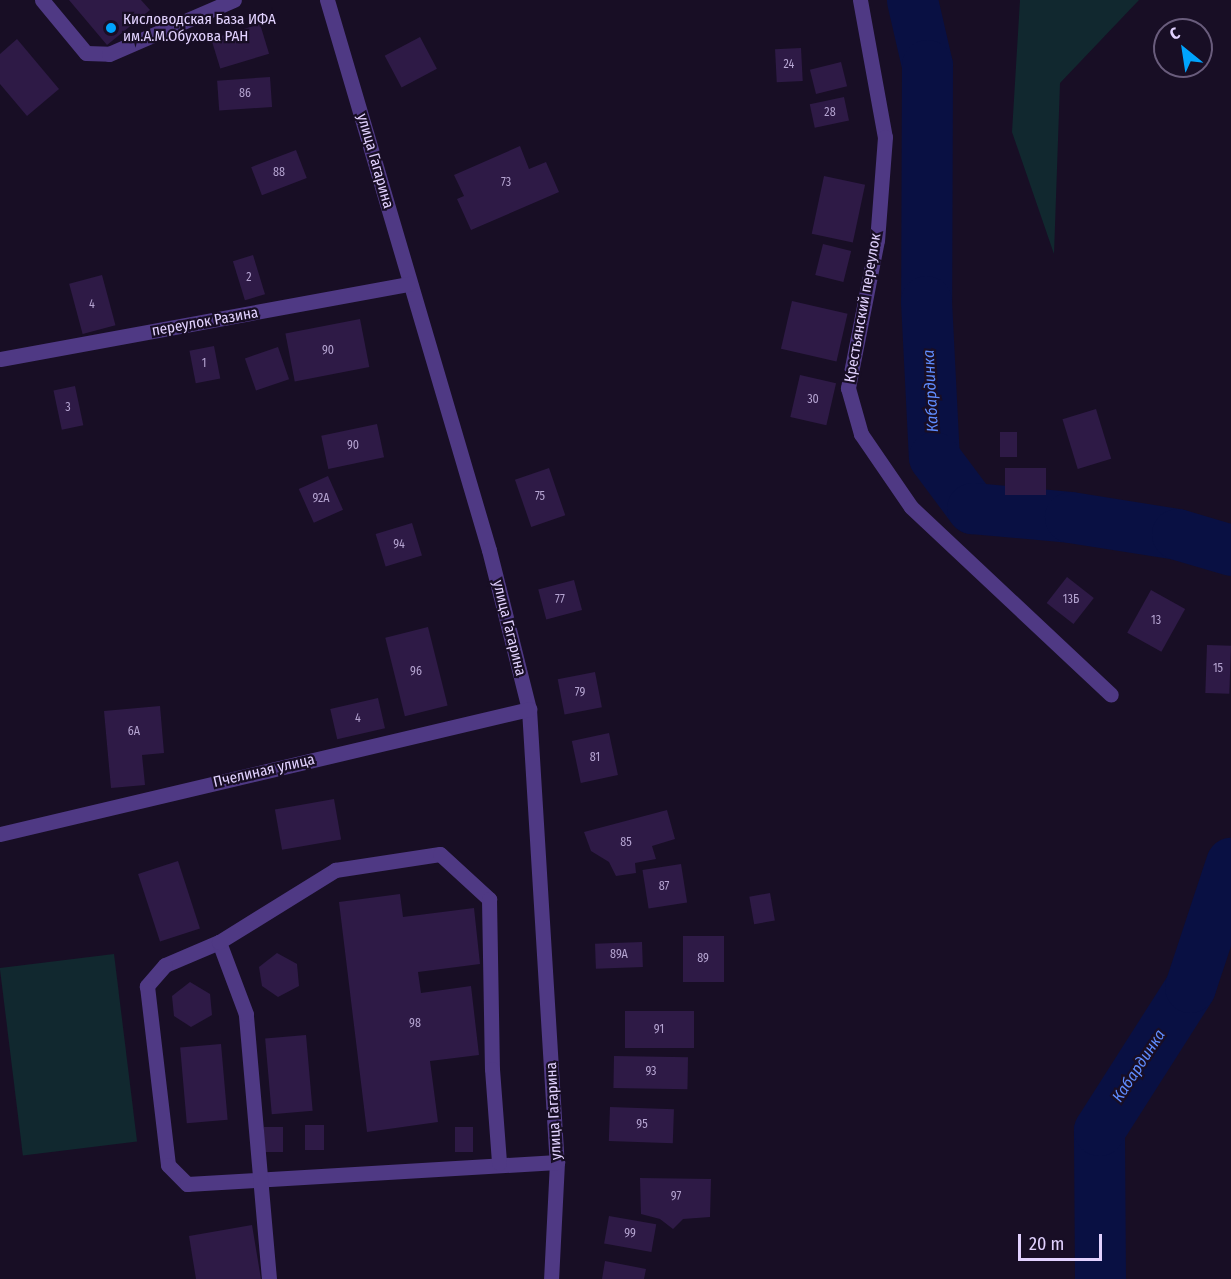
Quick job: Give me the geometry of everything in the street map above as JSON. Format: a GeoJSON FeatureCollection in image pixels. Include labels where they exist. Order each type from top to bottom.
{"type":"FeatureCollection","features":[{"type":"Feature","properties":{"kind":"street"},"geometry":{"type":"LineString","coordinates":[[42,0],[86,53],[108,54],[234,0]]}},
{"type":"Feature","properties":{"kind":"street","name":"улица Гагарина"},"geometry":{"type":"LineString","coordinates":[[327,0],[489,550],[529,708],[557,1162],[551,1279]]}},
{"type":"Feature","properties":{"kind":"street","name":"Крестьянский переулок"},"geometry":{"type":"LineString","coordinates":[[860,0],[885,137],[877,240],[848,388],[861,434],[911,507],[1111,695]]}},
{"type":"Feature","properties":{"kind":"street","name":"переулок Разина"},"geometry":{"type":"LineString","coordinates":[[0,359],[410,284]]}},
{"type":"Feature","properties":{"kind":"street","name":"Пчелиная улица"},"geometry":{"type":"LineString","coordinates":[[0,834],[529,708]]}},
{"type":"Feature","properties":{"kind":"street"},"geometry":{"type":"LineString","coordinates":[[499,1163],[492,1069],[489,899],[440,854],[334,870],[219,942],[165,965],[147,986],[168,1165],[187,1184],[499,1163],[557,1162]]}},
{"type":"Feature","properties":{"kind":"street"},"geometry":{"type":"LineString","coordinates":[[219,942],[246,1014],[269,1279]]}},
{"type":"Feature","properties":{"kind":"shaded area"},"geometry":{"type":"Polygon","coordinates":[[[1020,0],[1139,0],[1060,83],[1054,254],[1012,132],[1020,0]]]}},
{"type":"Feature","properties":{"kind":"shaded area"},"geometry":{"type":"Polygon","coordinates":[[[114,954],[137,1142],[23,1156],[0,968],[114,954]]]}},
{"type":"Feature","properties":{"kind":"building","name":"Кисловодская База ИФА им.А.М.Обухова РАН"},"geometry":{"type":"Polygon","coordinates":[[[69,0],[141,0],[150,10],[107,45],[69,0]]]}},
{"type":"Feature","properties":{"kind":"building"},"geometry":{"type":"Polygon","coordinates":[[[260,24],[269,54],[220,69],[211,39],[260,24]]]}},
{"type":"Feature","properties":{"kind":"building"},"geometry":{"type":"Polygon","coordinates":[[[420,37],[437,69],[402,88],[385,56],[420,37]]]}},
{"type":"Feature","properties":{"kind":"building"},"geometry":{"type":"Polygon","coordinates":[[[17,39],[59,89],[27,116],[0,84],[0,54],[17,39]]]}},
{"type":"Feature","properties":{"kind":"building"},"geometry":{"type":"Polygon","coordinates":[[[801,48],[803,81],[777,82],[775,49],[801,48]]]}},
{"type":"Feature","properties":{"kind":"building"},"geometry":{"type":"Polygon","coordinates":[[[841,62],[847,86],[816,94],[810,70],[841,62]]]}},
{"type":"Feature","properties":{"kind":"building"},"geometry":{"type":"Polygon","coordinates":[[[270,77],[272,107],[219,111],[217,81],[270,77]]]}},
{"type":"Feature","properties":{"kind":"building"},"geometry":{"type":"Polygon","coordinates":[[[844,97],[849,120],[815,128],[810,104],[844,97]]]}},
{"type":"Feature","properties":{"kind":"building"},"geometry":{"type":"Polygon","coordinates":[[[520,146],[529,169],[546,162],[559,192],[471,230],[457,199],[464,196],[454,175],[520,146]]]}},
{"type":"Feature","properties":{"kind":"building"},"geometry":{"type":"Polygon","coordinates":[[[296,150],[307,178],[262,195],[251,167],[296,150]]]}},
{"type":"Feature","properties":{"kind":"building"},"geometry":{"type":"Polygon","coordinates":[[[824,176],[865,185],[853,242],[812,234],[824,176]]]}},
{"type":"Feature","properties":{"kind":"building"},"geometry":{"type":"Polygon","coordinates":[[[823,244],[851,251],[843,282],[815,275],[823,244]]]}},
{"type":"Feature","properties":{"kind":"building"},"geometry":{"type":"Polygon","coordinates":[[[253,255],[265,294],[245,300],[233,261],[253,255]]]}},
{"type":"Feature","properties":{"kind":"building"},"geometry":{"type":"Polygon","coordinates":[[[102,275],[115,325],[83,334],[69,284],[102,275]]]}},
{"type":"Feature","properties":{"kind":"building"},"geometry":{"type":"Polygon","coordinates":[[[792,301],[848,314],[837,362],[781,349],[792,301]]]}},
{"type":"Feature","properties":{"kind":"building"},"geometry":{"type":"Polygon","coordinates":[[[360,319],[369,367],[295,382],[285,334],[360,319]]]}},
{"type":"Feature","properties":{"kind":"building"},"geometry":{"type":"Polygon","coordinates":[[[214,346],[220,378],[196,383],[189,351],[214,346]]]}},
{"type":"Feature","properties":{"kind":"building"},"geometry":{"type":"Polygon","coordinates":[[[278,347],[289,379],[256,391],[245,358],[278,347]]]}},
{"type":"Feature","properties":{"kind":"building"},"geometry":{"type":"Polygon","coordinates":[[[800,375],[836,383],[826,425],[790,417],[800,375]]]}},
{"type":"Feature","properties":{"kind":"building"},"geometry":{"type":"Polygon","coordinates":[[[75,386],[83,425],[62,430],[53,391],[75,386]]]}},
{"type":"Feature","properties":{"kind":"building"},"geometry":{"type":"Polygon","coordinates":[[[1096,409],[1111,459],[1078,469],[1063,419],[1096,409]]]}},
{"type":"Feature","properties":{"kind":"building"},"geometry":{"type":"Polygon","coordinates":[[[377,424],[384,457],[328,469],[321,436],[377,424]]]}},
{"type":"Feature","properties":{"kind":"building"},"geometry":{"type":"Polygon","coordinates":[[[1000,432],[1017,432],[1017,457],[1000,457],[1000,432]]]}},
{"type":"Feature","properties":{"kind":"building"},"geometry":{"type":"Polygon","coordinates":[[[549,468],[565,515],[531,527],[515,480],[549,468]]]}},
{"type":"Feature","properties":{"kind":"building"},"geometry":{"type":"Polygon","coordinates":[[[1005,468],[1046,468],[1046,495],[1005,495],[1005,468]]]}},
{"type":"Feature","properties":{"kind":"building"},"geometry":{"type":"Polygon","coordinates":[[[328,476],[343,510],[314,523],[299,489],[328,476]]]}},
{"type":"Feature","properties":{"kind":"building"},"geometry":{"type":"Polygon","coordinates":[[[412,523],[422,556],[386,567],[376,534],[412,523]]]}},
{"type":"Feature","properties":{"kind":"building"},"geometry":{"type":"Polygon","coordinates":[[[1067,577],[1094,598],[1073,624],[1047,603],[1067,577]]]}},
{"type":"Feature","properties":{"kind":"building"},"geometry":{"type":"Polygon","coordinates":[[[574,580],[582,610],[546,620],[538,590],[574,580]]]}},
{"type":"Feature","properties":{"kind":"building"},"geometry":{"type":"Polygon","coordinates":[[[1151,590],[1185,609],[1161,652],[1127,633],[1151,590]]]}},
{"type":"Feature","properties":{"kind":"building"},"geometry":{"type":"Polygon","coordinates":[[[428,627],[448,706],[405,716],[385,638],[428,627]]]}},
{"type":"Feature","properties":{"kind":"building"},"geometry":{"type":"Polygon","coordinates":[[[1207,645],[1231,646],[1229,694],[1205,693],[1207,645]]]}},
{"type":"Feature","properties":{"kind":"building"},"geometry":{"type":"Polygon","coordinates":[[[595,672],[602,707],[565,715],[558,679],[595,672]]]}},
{"type":"Feature","properties":{"kind":"building"},"geometry":{"type":"Polygon","coordinates":[[[378,698],[385,728],[337,739],[330,709],[378,698]]]}},
{"type":"Feature","properties":{"kind":"building"},"geometry":{"type":"Polygon","coordinates":[[[160,706],[164,753],[142,755],[145,785],[111,788],[104,711],[160,706]]]}},
{"type":"Feature","properties":{"kind":"building"},"geometry":{"type":"Polygon","coordinates":[[[609,733],[618,775],[581,783],[572,741],[609,733]]]}},
{"type":"Feature","properties":{"kind":"building"},"geometry":{"type":"Polygon","coordinates":[[[334,799],[341,839],[282,850],[275,809],[334,799]]]}},
{"type":"Feature","properties":{"kind":"building"},"geometry":{"type":"Polygon","coordinates":[[[667,810],[675,839],[652,846],[656,859],[635,863],[636,873],[616,876],[609,862],[591,851],[584,832],[667,810]]]}},
{"type":"Feature","properties":{"kind":"building"},"geometry":{"type":"Polygon","coordinates":[[[178,861],[200,929],[160,942],[138,874],[178,861]]]}},
{"type":"Feature","properties":{"kind":"building"},"geometry":{"type":"Polygon","coordinates":[[[681,864],[687,903],[649,909],[642,870],[681,864]]]}},
{"type":"Feature","properties":{"kind":"building"},"geometry":{"type":"Polygon","coordinates":[[[770,893],[775,921],[754,924],[749,897],[770,893]]]}},
{"type":"Feature","properties":{"kind":"building"},"geometry":{"type":"Polygon","coordinates":[[[400,894],[403,917],[474,908],[480,964],[418,972],[421,993],[471,986],[479,1055],[430,1061],[438,1122],[367,1132],[339,902],[400,894]]]}},
{"type":"Feature","properties":{"kind":"building"},"geometry":{"type":"Polygon","coordinates":[[[683,936],[724,936],[724,982],[683,982],[683,936]]]}},
{"type":"Feature","properties":{"kind":"building"},"geometry":{"type":"Polygon","coordinates":[[[642,942],[643,967],[596,969],[595,944],[642,942]]]}},
{"type":"Feature","properties":{"kind":"building"},"geometry":{"type":"Polygon","coordinates":[[[277,953],[297,964],[299,986],[278,997],[262,986],[259,967],[277,953]]]}},
{"type":"Feature","properties":{"kind":"building"},"geometry":{"type":"Polygon","coordinates":[[[190,982],[210,994],[212,1015],[191,1027],[174,1016],[172,996],[190,982]]]}},
{"type":"Feature","properties":{"kind":"building"},"geometry":{"type":"Polygon","coordinates":[[[625,1011],[694,1011],[694,1048],[625,1048],[625,1011]]]}},
{"type":"Feature","properties":{"kind":"building"},"geometry":{"type":"Polygon","coordinates":[[[306,1035],[313,1111],[272,1114],[265,1039],[306,1035]]]}},
{"type":"Feature","properties":{"kind":"building"},"geometry":{"type":"Polygon","coordinates":[[[221,1044],[228,1120],[187,1123],[180,1048],[221,1044]]]}},
{"type":"Feature","properties":{"kind":"building"},"geometry":{"type":"Polygon","coordinates":[[[614,1056],[688,1057],[687,1089],[613,1088],[614,1056]]]}},
{"type":"Feature","properties":{"kind":"building"},"geometry":{"type":"Polygon","coordinates":[[[610,1107],[674,1109],[673,1143],[609,1141],[610,1107]]]}},
{"type":"Feature","properties":{"kind":"building"},"geometry":{"type":"Polygon","coordinates":[[[305,1125],[324,1125],[324,1150],[305,1150],[305,1125]]]}},
{"type":"Feature","properties":{"kind":"building"},"geometry":{"type":"Polygon","coordinates":[[[264,1127],[283,1127],[283,1152],[264,1152],[264,1127]]]}},
{"type":"Feature","properties":{"kind":"building"},"geometry":{"type":"Polygon","coordinates":[[[455,1127],[473,1127],[473,1152],[455,1152],[455,1127]]]}},
{"type":"Feature","properties":{"kind":"building"},"geometry":{"type":"Polygon","coordinates":[[[640,1178],[711,1179],[710,1217],[683,1219],[673,1229],[660,1219],[641,1214],[640,1178]]]}},
{"type":"Feature","properties":{"kind":"building"},"geometry":{"type":"Polygon","coordinates":[[[609,1216],[656,1224],[651,1252],[604,1244],[609,1216]]]}},
{"type":"Feature","properties":{"kind":"building"},"geometry":{"type":"Polygon","coordinates":[[[252,1225],[261,1279],[196,1279],[189,1236],[252,1225]]]}},
{"type":"Feature","properties":{"kind":"building"},"geometry":{"type":"Polygon","coordinates":[[[605,1261],[646,1269],[644,1279],[602,1279],[605,1261]]]}},
{"type":"Feature","properties":{"kind":"waterway","name":"Кабардинка"},"geometry":{"type":"LineString","coordinates":[[912,0],[927,65],[926,301],[934,457],[972,508],[1070,517],[1177,534],[1231,550]]}},
{"type":"Feature","properties":{"kind":"waterway","name":"Кабардинка"},"geometry":{"type":"LineString","coordinates":[[1100,1279],[1099,1130],[1190,987],[1231,863]]}},
{"type":"Feature","properties":{"kind":"place","name":"Кисловодская База ИФА им.А.М.Обухова РАН"},"geometry":{"type":"Point","coordinates":[111,28]}}]}
